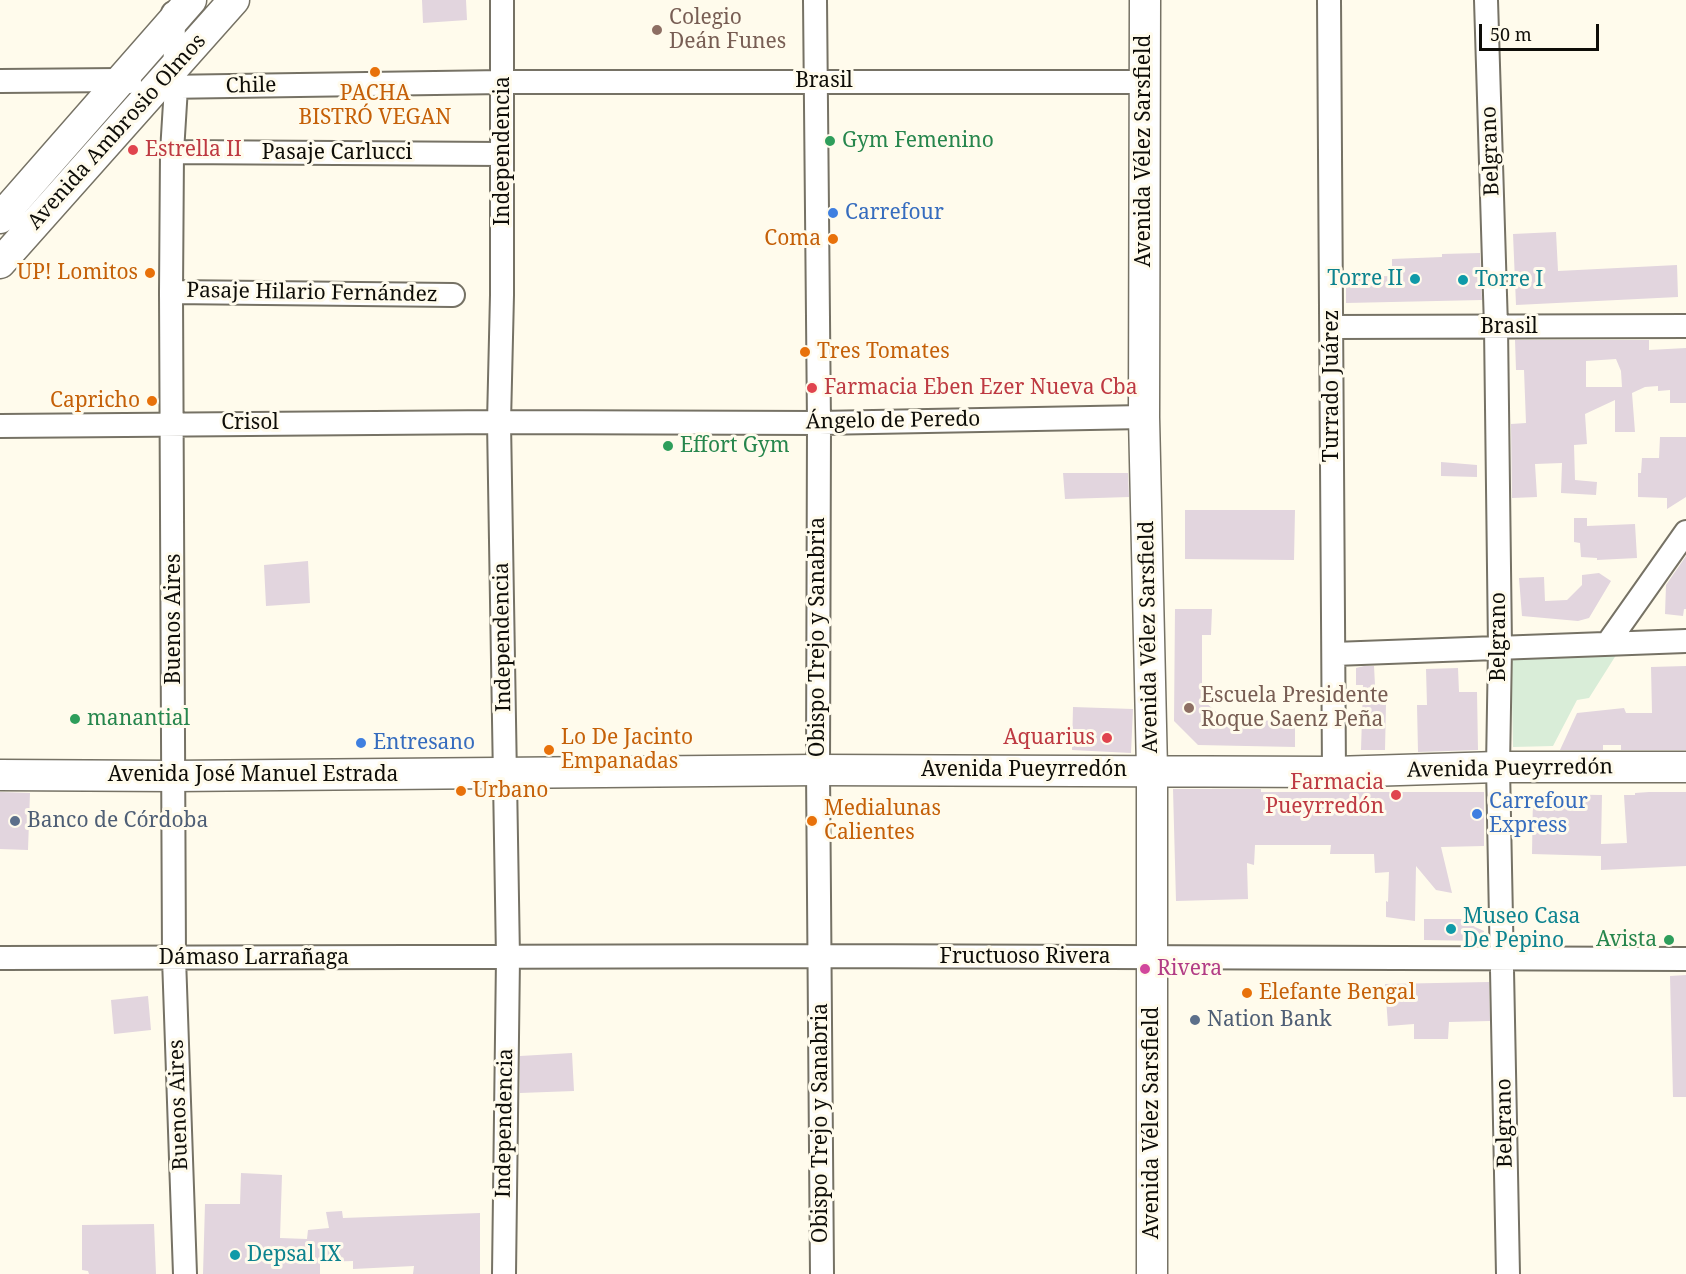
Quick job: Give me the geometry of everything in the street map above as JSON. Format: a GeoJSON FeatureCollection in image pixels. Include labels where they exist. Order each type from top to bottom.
{"type":"FeatureCollection","features":[{"type":"Feature","properties":{"kind":"main road","name":"Avenida Ambrosio Olmos"},"geometry":{"type":"LineString","coordinates":[[0,263],[170,80],[234,0]]}},
{"type":"Feature","properties":{"kind":"main road","name":"Avenida Vélez Sarsfield"},"geometry":{"type":"LineString","coordinates":[[1145,0],[1144,417],[1152,770],[1152,1274]]}},
{"type":"Feature","properties":{"kind":"main road","name":"Avenida Ambrosio Olmos"},"geometry":{"type":"LineString","coordinates":[[0,218],[121,80],[179,7]]}},
{"type":"Feature","properties":{"kind":"main road","name":"Avenida Pueyrredón"},"geometry":{"type":"LineString","coordinates":[[506,774],[818,770],[1334,772],[1498,767],[1686,767]]}},
{"type":"Feature","properties":{"kind":"main road","name":"Avenida José Manuel Estrada"},"geometry":{"type":"LineString","coordinates":[[0,775],[506,774]]}},
{"type":"Feature","properties":{"kind":"street","name":"Independencia"},"geometry":{"type":"LineString","coordinates":[[502,0],[502,296],[499,422],[508,958],[504,1274]]}},
{"type":"Feature","properties":{"kind":"street","name":"Obispo Trejo y Sanabria"},"geometry":{"type":"LineString","coordinates":[[815,0],[822,1274]]}},
{"type":"Feature","properties":{"kind":"street"},"geometry":{"type":"LineString","coordinates":[[1145,0],[1164,0]]}},
{"type":"Feature","properties":{"kind":"street","name":"Turrado Juárez"},"geometry":{"type":"LineString","coordinates":[[1329,0],[1334,772]]}},
{"type":"Feature","properties":{"kind":"street","name":"Belgrano"},"geometry":{"type":"LineString","coordinates":[[1486,0],[1496,327],[1500,647],[1498,767],[1508,1274]]}},
{"type":"Feature","properties":{"kind":"street","name":"Buenos Aires"},"geometry":{"type":"LineString","coordinates":[[179,7],[170,80],[174,958],[185,1274]]}},
{"type":"Feature","properties":{"kind":"street","name":"Chile"},"geometry":{"type":"LineString","coordinates":[[0,81],[503,82]]}},
{"type":"Feature","properties":{"kind":"street","name":"Brasil"},"geometry":{"type":"LineString","coordinates":[[503,82],[1144,82]]}},
{"type":"Feature","properties":{"kind":"street","name":"Pasaje Carlucci"},"geometry":{"type":"LineString","coordinates":[[172,153],[502,154]]}},
{"type":"Feature","properties":{"kind":"street","name":"Pasaje Hilario Fernández"},"geometry":{"type":"LineString","coordinates":[[171,292],[453,295]]}},
{"type":"Feature","properties":{"kind":"street","name":"Brasil"},"geometry":{"type":"LineString","coordinates":[[1332,327],[1686,326]]}},
{"type":"Feature","properties":{"kind":"street","name":"Ángelo de Peredo"},"geometry":{"type":"LineString","coordinates":[[499,422],[819,423],[1144,417]]}},
{"type":"Feature","properties":{"kind":"street","name":"Crisol"},"geometry":{"type":"LineString","coordinates":[[0,426],[499,422]]}},
{"type":"Feature","properties":{"kind":"street"},"geometry":{"type":"LineString","coordinates":[[1607,644],[1686,532]]}},
{"type":"Feature","properties":{"kind":"street"},"geometry":{"type":"LineString","coordinates":[[1334,654],[1686,641]]}},
{"type":"Feature","properties":{"kind":"street","name":"Fructuoso Rivera"},"geometry":{"type":"LineString","coordinates":[[508,958],[821,956],[1686,959]]}},
{"type":"Feature","properties":{"kind":"street","name":"Dámaso Larrañaga"},"geometry":{"type":"LineString","coordinates":[[0,958],[508,958]]}},
{"type":"Feature","properties":{"kind":"green space"},"geometry":{"type":"Polygon","coordinates":[[[1618,652],[1589,698],[1577,700],[1553,746],[1513,747],[1511,654],[1618,652]]]}},
{"type":"Feature","properties":{"kind":"building"},"geometry":{"type":"Polygon","coordinates":[[[422,0],[466,0],[467,20],[423,23],[422,0]]]}},
{"type":"Feature","properties":{"kind":"building"},"geometry":{"type":"Polygon","coordinates":[[[1556,232],[1558,271],[1677,265],[1678,297],[1516,305],[1513,234],[1556,232]]]}},
{"type":"Feature","properties":{"kind":"building"},"geometry":{"type":"Polygon","coordinates":[[[1480,253],[1482,300],[1346,303],[1346,277],[1392,276],[1392,259],[1480,253]]]}},
{"type":"Feature","properties":{"kind":"building"},"geometry":{"type":"Polygon","coordinates":[[[1515,340],[1649,340],[1649,350],[1686,348],[1686,403],[1670,403],[1670,390],[1658,391],[1658,386],[1645,387],[1632,393],[1635,432],[1615,432],[1615,400],[1585,414],[1587,444],[1574,445],[1575,480],[1597,482],[1596,495],[1561,493],[1562,463],[1535,464],[1537,497],[1512,498],[1511,424],[1526,423],[1524,370],[1516,370],[1515,340]],[[1616,359],[1586,361],[1586,387],[1622,387],[1621,371],[1616,359]]]}},
{"type":"Feature","properties":{"kind":"building"},"geometry":{"type":"Polygon","coordinates":[[[1660,437],[1686,437],[1686,497],[1667,509],[1667,498],[1638,497],[1638,473],[1641,473],[1642,458],[1659,458],[1660,437]]]}},
{"type":"Feature","properties":{"kind":"building"},"geometry":{"type":"Polygon","coordinates":[[[1441,462],[1477,465],[1477,477],[1441,476],[1441,462]]]}},
{"type":"Feature","properties":{"kind":"building"},"geometry":{"type":"Polygon","coordinates":[[[1063,473],[1128,473],[1129,497],[1065,499],[1063,473]]]}},
{"type":"Feature","properties":{"kind":"building"},"geometry":{"type":"Polygon","coordinates":[[[1185,510],[1295,510],[1294,560],[1185,559],[1185,510]]]}},
{"type":"Feature","properties":{"kind":"building"},"geometry":{"type":"Polygon","coordinates":[[[1574,518],[1587,518],[1587,526],[1635,524],[1637,558],[1597,560],[1597,558],[1581,557],[1580,543],[1574,542],[1574,518]]]}},
{"type":"Feature","properties":{"kind":"building"},"geometry":{"type":"Polygon","coordinates":[[[1686,556],[1686,609],[1684,609],[1683,616],[1665,614],[1666,585],[1686,556]]]}},
{"type":"Feature","properties":{"kind":"building"},"geometry":{"type":"Polygon","coordinates":[[[308,561],[310,603],[266,606],[264,565],[308,561]]]}},
{"type":"Feature","properties":{"kind":"building"},"geometry":{"type":"Polygon","coordinates":[[[1599,573],[1611,581],[1589,618],[1578,621],[1522,616],[1519,578],[1544,577],[1545,601],[1567,600],[1582,585],[1582,575],[1599,573]]]}},
{"type":"Feature","properties":{"kind":"building"},"geometry":{"type":"Polygon","coordinates":[[[1175,609],[1212,609],[1211,635],[1202,635],[1202,699],[1225,720],[1295,721],[1295,747],[1198,745],[1174,721],[1175,609]]]}},
{"type":"Feature","properties":{"kind":"building"},"geometry":{"type":"Polygon","coordinates":[[[1374,666],[1376,704],[1386,704],[1385,750],[1361,750],[1363,685],[1356,685],[1356,668],[1374,666]]]}},
{"type":"Feature","properties":{"kind":"building"},"geometry":{"type":"Polygon","coordinates":[[[1686,666],[1686,750],[1621,750],[1621,745],[1603,745],[1603,750],[1560,750],[1577,713],[1624,708],[1626,713],[1652,713],[1651,667],[1686,666]]]}},
{"type":"Feature","properties":{"kind":"building"},"geometry":{"type":"Polygon","coordinates":[[[1458,668],[1459,692],[1477,692],[1478,750],[1418,752],[1417,705],[1427,705],[1426,669],[1458,668]]]}},
{"type":"Feature","properties":{"kind":"building"},"geometry":{"type":"Polygon","coordinates":[[[1073,707],[1133,709],[1131,753],[1072,750],[1073,707]]]}},
{"type":"Feature","properties":{"kind":"building"},"geometry":{"type":"Polygon","coordinates":[[[1173,789],[1261,789],[1261,792],[1484,792],[1484,846],[1441,847],[1452,893],[1436,890],[1416,866],[1415,921],[1386,917],[1389,872],[1375,873],[1374,854],[1330,854],[1331,845],[1255,845],[1254,865],[1247,863],[1248,899],[1176,901],[1173,789]]]}},
{"type":"Feature","properties":{"kind":"building","name":"Banco de Córdoba"},"geometry":{"type":"Polygon","coordinates":[[[0,792],[30,793],[28,850],[0,849],[0,792]]]}},
{"type":"Feature","properties":{"kind":"building"},"geometry":{"type":"Polygon","coordinates":[[[1686,792],[1686,866],[1601,870],[1601,856],[1532,854],[1533,794],[1602,795],[1601,844],[1627,843],[1624,795],[1686,792]]]}},
{"type":"Feature","properties":{"kind":"building","name":"Museo Casa De Pepino"},"geometry":{"type":"Polygon","coordinates":[[[1424,919],[1469,921],[1484,931],[1483,941],[1424,940],[1424,919]]]}},
{"type":"Feature","properties":{"kind":"building"},"geometry":{"type":"Polygon","coordinates":[[[1686,975],[1686,1097],[1673,1097],[1670,976],[1686,975]]]}},
{"type":"Feature","properties":{"kind":"building"},"geometry":{"type":"Polygon","coordinates":[[[1489,982],[1490,1021],[1449,1022],[1448,1039],[1414,1039],[1414,1024],[1388,1026],[1385,984],[1489,982]]]}},
{"type":"Feature","properties":{"kind":"building"},"geometry":{"type":"Polygon","coordinates":[[[148,996],[151,1030],[114,1034],[111,1000],[148,996]]]}},
{"type":"Feature","properties":{"kind":"building"},"geometry":{"type":"Polygon","coordinates":[[[572,1053],[574,1091],[520,1093],[520,1056],[572,1053]]]}},
{"type":"Feature","properties":{"kind":"building"},"geometry":{"type":"Polygon","coordinates":[[[241,1173],[282,1175],[280,1238],[307,1239],[308,1230],[329,1228],[326,1212],[342,1211],[343,1218],[480,1213],[480,1274],[413,1274],[414,1266],[353,1269],[353,1261],[320,1262],[320,1274],[203,1274],[205,1204],[240,1204],[241,1173]]]}},
{"type":"Feature","properties":{"kind":"building"},"geometry":{"type":"Polygon","coordinates":[[[154,1224],[156,1274],[89,1274],[88,1271],[82,1270],[82,1225],[154,1224]]]}},
{"type":"Feature","properties":{"kind":"place","name":"Colegio Deán Funes"},"geometry":{"type":"Point","coordinates":[657,30]}},
{"type":"Feature","properties":{"kind":"place","name":"PACHA BISTRÓ VEGAN"},"geometry":{"type":"Point","coordinates":[375,72]}},
{"type":"Feature","properties":{"kind":"place","name":"Gym Femenino"},"geometry":{"type":"Point","coordinates":[830,141]}},
{"type":"Feature","properties":{"kind":"place","name":"Estrella II"},"geometry":{"type":"Point","coordinates":[133,150]}},
{"type":"Feature","properties":{"kind":"place","name":"Carrefour"},"geometry":{"type":"Point","coordinates":[833,213]}},
{"type":"Feature","properties":{"kind":"place","name":"Coma"},"geometry":{"type":"Point","coordinates":[833,239]}},
{"type":"Feature","properties":{"kind":"place","name":"UP! Lomitos"},"geometry":{"type":"Point","coordinates":[150,273]}},
{"type":"Feature","properties":{"kind":"place","name":"Torre II"},"geometry":{"type":"Point","coordinates":[1415,279]}},
{"type":"Feature","properties":{"kind":"place","name":"Torre I"},"geometry":{"type":"Point","coordinates":[1463,280]}},
{"type":"Feature","properties":{"kind":"place","name":"Tres Tomates"},"geometry":{"type":"Point","coordinates":[805,352]}},
{"type":"Feature","properties":{"kind":"place","name":"Farmacia Eben Ezer Nueva Cba"},"geometry":{"type":"Point","coordinates":[812,388]}},
{"type":"Feature","properties":{"kind":"place","name":"Capricho"},"geometry":{"type":"Point","coordinates":[152,401]}},
{"type":"Feature","properties":{"kind":"place","name":"Effort Gym"},"geometry":{"type":"Point","coordinates":[668,446]}},
{"type":"Feature","properties":{"kind":"place","name":"Escuela Presidente Roque Saenz Peña"},"geometry":{"type":"Point","coordinates":[1189,708]}},
{"type":"Feature","properties":{"kind":"place","name":"manantial"},"geometry":{"type":"Point","coordinates":[75,719]}},
{"type":"Feature","properties":{"kind":"place","name":"Aquarius"},"geometry":{"type":"Point","coordinates":[1107,738]}},
{"type":"Feature","properties":{"kind":"place","name":"Entresano"},"geometry":{"type":"Point","coordinates":[361,743]}},
{"type":"Feature","properties":{"kind":"place","name":"Lo De Jacinto Empanadas"},"geometry":{"type":"Point","coordinates":[549,750]}},
{"type":"Feature","properties":{"kind":"place","name":"Urbano"},"geometry":{"type":"Point","coordinates":[461,791]}},
{"type":"Feature","properties":{"kind":"place","name":"Farmacia Pueyrredón"},"geometry":{"type":"Point","coordinates":[1396,795]}},
{"type":"Feature","properties":{"kind":"place","name":"Carrefour Express"},"geometry":{"type":"Point","coordinates":[1477,814]}},
{"type":"Feature","properties":{"kind":"place","name":"Banco de Córdoba"},"geometry":{"type":"Point","coordinates":[15,821]}},
{"type":"Feature","properties":{"kind":"place","name":"Medialunas Calientes"},"geometry":{"type":"Point","coordinates":[812,821]}},
{"type":"Feature","properties":{"kind":"place","name":"Museo Casa De Pepino"},"geometry":{"type":"Point","coordinates":[1451,929]}},
{"type":"Feature","properties":{"kind":"place","name":"Avista"},"geometry":{"type":"Point","coordinates":[1669,940]}},
{"type":"Feature","properties":{"kind":"place","name":"Rivera"},"geometry":{"type":"Point","coordinates":[1145,969]}},
{"type":"Feature","properties":{"kind":"place","name":"Elefante Bengal"},"geometry":{"type":"Point","coordinates":[1247,993]}},
{"type":"Feature","properties":{"kind":"place","name":"Nation Bank"},"geometry":{"type":"Point","coordinates":[1195,1020]}},
{"type":"Feature","properties":{"kind":"place","name":"Depsal IX"},"geometry":{"type":"Point","coordinates":[235,1255]}}]}
